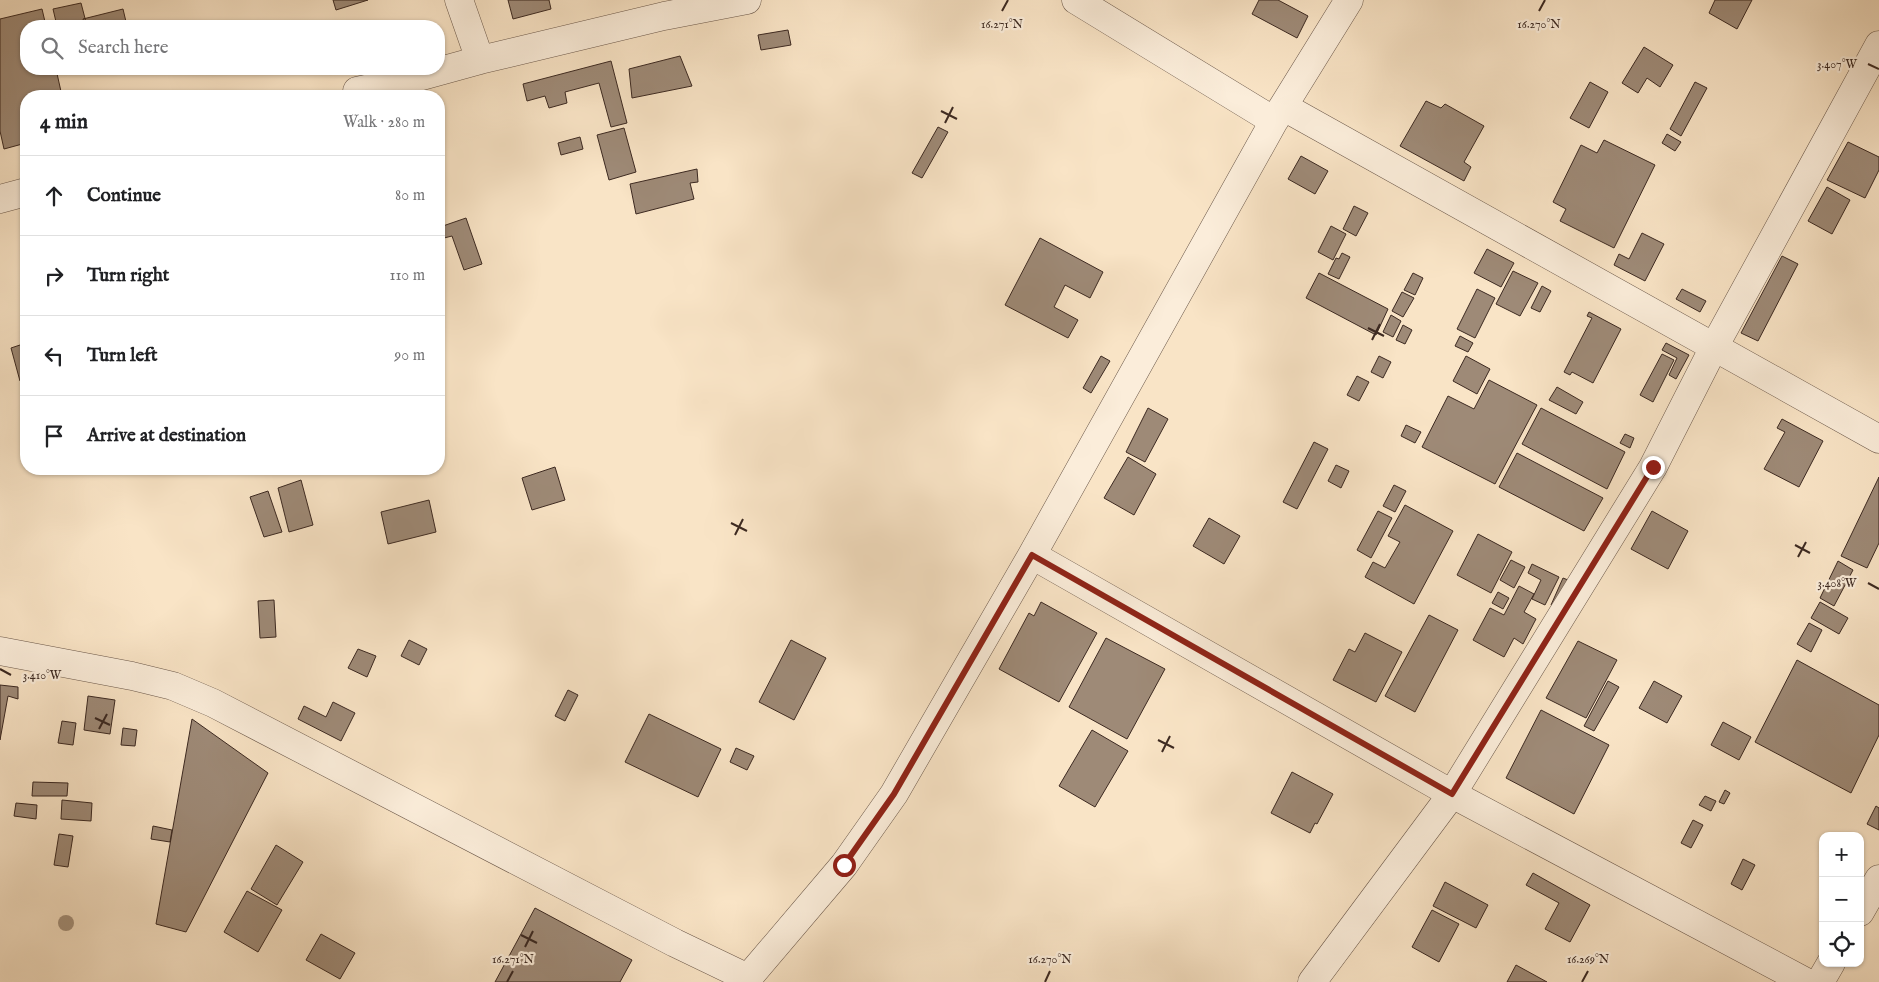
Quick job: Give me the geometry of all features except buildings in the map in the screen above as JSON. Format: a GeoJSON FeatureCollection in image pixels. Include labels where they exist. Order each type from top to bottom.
{"type":"FeatureCollection","features":[{"type":"Feature","properties":{"kind":"street"},"geometry":{"type":"LineString","coordinates":[[459,0],[480,60]]}},
{"type":"Feature","properties":{"kind":"street"},"geometry":{"type":"LineString","coordinates":[[445,70],[664,16],[747,0]]}},
{"type":"Feature","properties":{"kind":"street"},"geometry":{"type":"LineString","coordinates":[[1076,0],[1279,114],[1714,347],[1879,439]]}},
{"type":"Feature","properties":{"kind":"street"},"geometry":{"type":"LineString","coordinates":[[0,651],[132,676],[173,686],[213,703],[675,943],[748,978],[844,865],[894,794],[1032,555],[1279,114],[1348,0]]}},
{"type":"Feature","properties":{"kind":"street"},"geometry":{"type":"LineString","coordinates":[[1312,982],[1452,794],[1653,467],[1714,347],[1879,45]]}},
{"type":"Feature","properties":{"kind":"street"},"geometry":{"type":"LineString","coordinates":[[362,90],[426,75]]}},
{"type":"Feature","properties":{"kind":"street"},"geometry":{"type":"LineString","coordinates":[[0,199],[20,194]]}},
{"type":"Feature","properties":{"kind":"street"},"geometry":{"type":"LineString","coordinates":[[1032,555],[1452,794],[1806,982]]}},
{"type":"Feature","properties":{"kind":"street"},"geometry":{"type":"LineString","coordinates":[[1864,905],[1879,879]]}},
{"type":"Feature","properties":{"kind":"street"},"geometry":{"type":"LineString","coordinates":[[1820,982],[1829,967]]}},
{"type":"Feature","properties":{"kind":"route"},"geometry":{"type":"LineString","coordinates":[[844,865],[894,794],[1032,555],[1452,794],[1653,467]]}}]}
